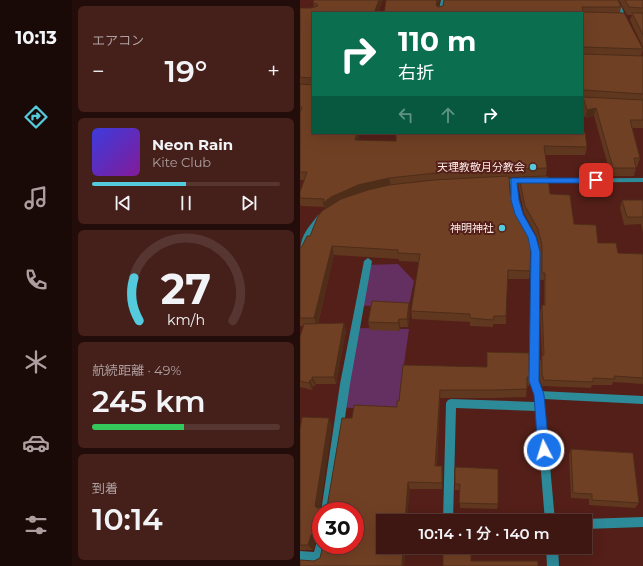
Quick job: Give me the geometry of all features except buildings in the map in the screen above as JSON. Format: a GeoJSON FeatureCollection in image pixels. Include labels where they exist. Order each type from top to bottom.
{"type":"FeatureCollection","features":[{"type":"Feature","properties":{"kind":"street"},"geometry":{"type":"LineString","coordinates":[[440,12],[443,0]]}},
{"type":"Feature","properties":{"kind":"street"},"geometry":{"type":"LineString","coordinates":[[616,0],[631,30]]}},
{"type":"Feature","properties":{"kind":"street"},"geometry":{"type":"LineString","coordinates":[[618,18],[631,18]]}},
{"type":"Feature","properties":{"kind":"street"},"geometry":{"type":"LineString","coordinates":[[513,180],[515,200],[519,214],[532,237],[535,252],[534,381],[539,395],[549,514]]}},
{"type":"Feature","properties":{"kind":"street"},"geometry":{"type":"LineString","coordinates":[[490,181],[643,180]]}},
{"type":"Feature","properties":{"kind":"street"},"geometry":{"type":"LineString","coordinates":[[300,254],[307,235],[321,217],[326,214]]}},
{"type":"Feature","properties":{"kind":"street"},"geometry":{"type":"LineString","coordinates":[[327,502],[345,384],[368,261]]}},
{"type":"Feature","properties":{"kind":"street"},"geometry":{"type":"LineString","coordinates":[[539,395],[643,400]]}},
{"type":"Feature","properties":{"kind":"street"},"geometry":{"type":"LineString","coordinates":[[448,514],[451,403],[540,407]]}},
{"type":"Feature","properties":{"kind":"street"},"geometry":{"type":"LineString","coordinates":[[592,524],[643,522]]}},
{"type":"Feature","properties":{"kind":"street"},"geometry":{"type":"LineString","coordinates":[[300,557],[319,558],[320,554]]}},
{"type":"Feature","properties":{"kind":"street"},"geometry":{"type":"LineString","coordinates":[[552,554],[553,566]]}},
{"type":"Feature","properties":{"kind":"shaded area"},"geometry":{"type":"Polygon","coordinates":[[[398,264],[414,281],[409,305],[357,306],[365,265],[398,264]]]}},
{"type":"Feature","properties":{"kind":"shaded area"},"geometry":{"type":"Polygon","coordinates":[[[355,328],[409,329],[397,412],[341,407],[355,328]]]}},
{"type":"Feature","properties":{"kind":"place","name":"天理教敬月分教会"},"geometry":{"type":"Point","coordinates":[533,167]}},
{"type":"Feature","properties":{"kind":"place","name":"神明神社"},"geometry":{"type":"Point","coordinates":[502,228]}},
{"type":"Feature","properties":{"kind":"route"},"geometry":{"type":"LineString","coordinates":[[544,450],[539,395],[534,381],[535,252],[532,237],[519,214],[515,200],[513,180],[596,180]]}}]}
